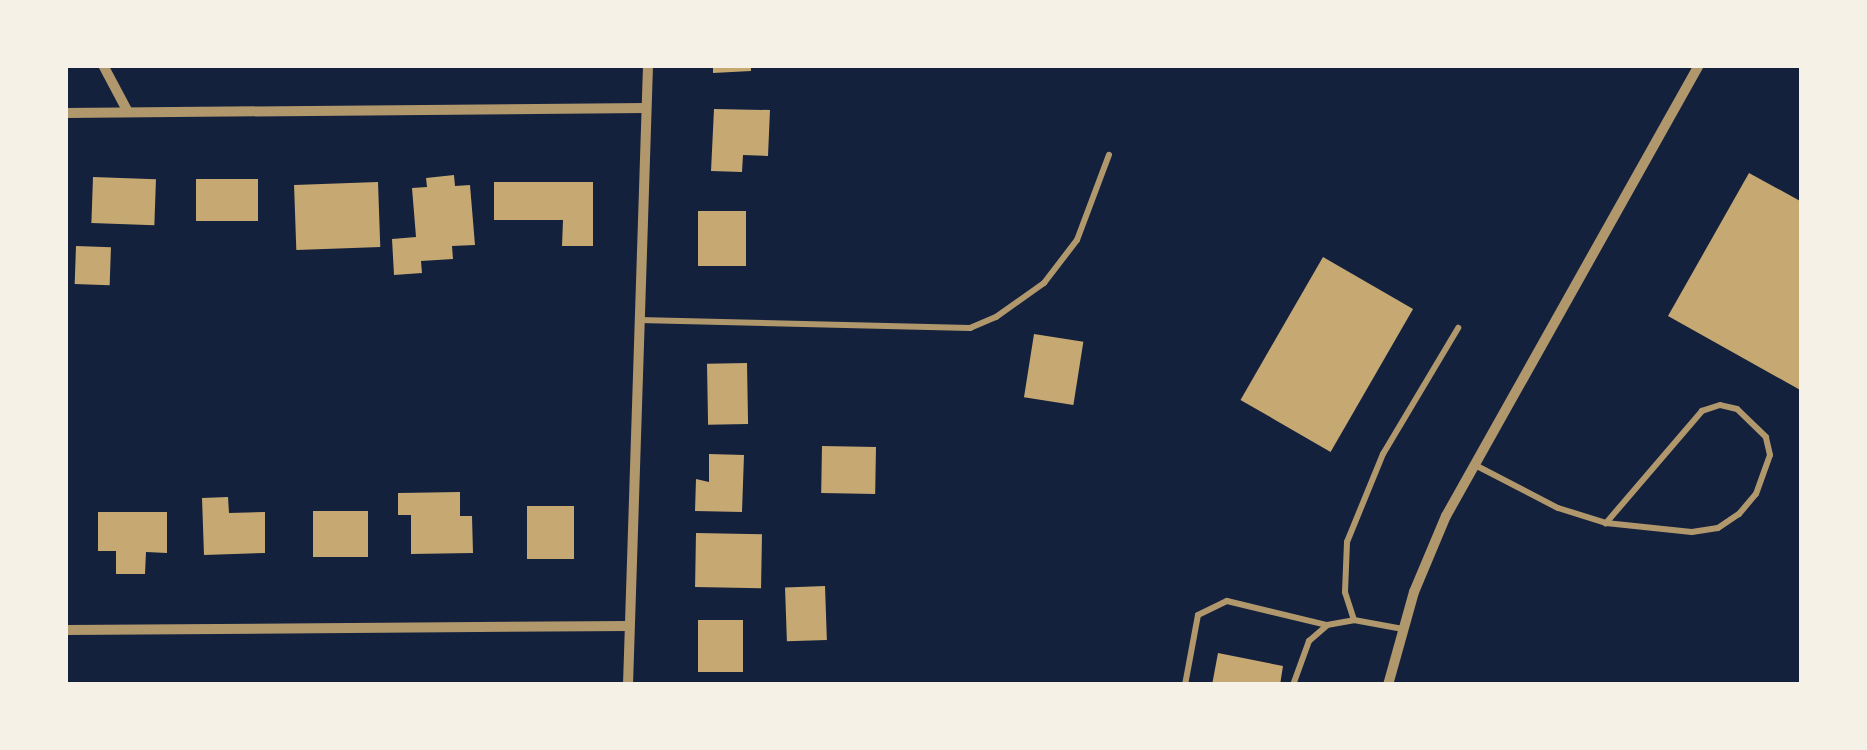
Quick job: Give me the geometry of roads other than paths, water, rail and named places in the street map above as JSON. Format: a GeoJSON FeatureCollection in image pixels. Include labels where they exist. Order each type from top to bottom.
{"type":"FeatureCollection","features":[{"type":"Feature","properties":{"kind":"street"},"geometry":{"type":"LineString","coordinates":[[104,65],[128,112]]}},
{"type":"Feature","properties":{"kind":"street"},"geometry":{"type":"LineString","coordinates":[[628,685],[648,65]]}},
{"type":"Feature","properties":{"kind":"street"},"geometry":{"type":"LineString","coordinates":[[1388,685],[1403,629],[1446,516],[1699,65]]}},
{"type":"Feature","properties":{"kind":"street"},"geometry":{"type":"LineString","coordinates":[[65,113],[646,108]]}},
{"type":"Feature","properties":{"kind":"street"},"geometry":{"type":"LineString","coordinates":[[65,630],[629,626]]}},
{"type":"Feature","properties":{"kind":"lane"},"geometry":{"type":"LineString","coordinates":[[639,320],[970,328],[1044,284],[1078,240],[1110,155]]}},
{"type":"Feature","properties":{"kind":"lane"},"geometry":{"type":"LineString","coordinates":[[1354,620],[1345,592],[1347,542],[1384,454],[1458,328]]}},
{"type":"Feature","properties":{"kind":"lane"},"geometry":{"type":"LineString","coordinates":[[1474,465],[1558,508],[1606,523],[1692,532],[1718,528],[1740,514],[1767,474],[1770,454],[1766,436],[1737,409],[1720,406],[1702,411],[1606,523]]}},
{"type":"Feature","properties":{"kind":"lane"},"geometry":{"type":"LineString","coordinates":[[1185,685],[1198,615],[1227,601],[1328,625],[1354,620],[1403,629]]}},
{"type":"Feature","properties":{"kind":"lane"},"geometry":{"type":"LineString","coordinates":[[1293,685],[1309,640],[1328,625]]}}]}
